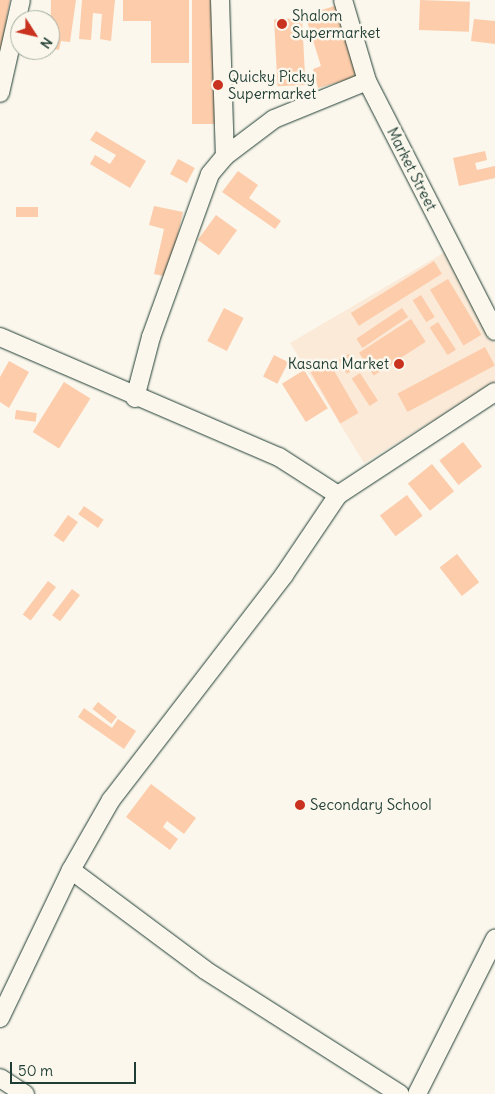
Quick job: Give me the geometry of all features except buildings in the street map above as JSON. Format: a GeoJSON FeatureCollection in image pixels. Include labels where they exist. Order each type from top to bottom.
{"type":"FeatureCollection","features":[{"type":"Feature","properties":{"kind":"street"},"geometry":{"type":"LineString","coordinates":[[0,93],[21,0]]}},
{"type":"Feature","properties":{"kind":"street"},"geometry":{"type":"LineString","coordinates":[[220,0],[225,156]]}},
{"type":"Feature","properties":{"kind":"street","name":"Market Street"},"geometry":{"type":"LineString","coordinates":[[343,0],[367,81],[495,331]]}},
{"type":"Feature","properties":{"kind":"street"},"geometry":{"type":"LineString","coordinates":[[135,398],[195,208],[210,174],[225,156],[274,119],[367,81]]}},
{"type":"Feature","properties":{"kind":"street"},"geometry":{"type":"LineString","coordinates":[[0,337],[135,398],[279,457],[338,495]]}},
{"type":"Feature","properties":{"kind":"street"},"geometry":{"type":"LineString","coordinates":[[0,1018],[71,870],[111,800],[284,575],[338,495],[495,392]]}},
{"type":"Feature","properties":{"kind":"street"},"geometry":{"type":"LineString","coordinates":[[71,870],[205,970],[400,1094]]}},
{"type":"Feature","properties":{"kind":"street"},"geometry":{"type":"LineString","coordinates":[[417,1094],[495,939]]}},
{"type":"Feature","properties":{"kind":"street"},"geometry":{"type":"LineString","coordinates":[[0,1078],[25,1094]]}},
{"type":"Feature","properties":{"kind":"shaded area","name":"Kasana Market"},"geometry":{"type":"Polygon","coordinates":[[[445,252],[495,345],[495,382],[364,463],[290,343],[445,252]]]}},
{"type":"Feature","properties":{"kind":"place","name":"Shalom Supermarket"},"geometry":{"type":"Point","coordinates":[282,24]}},
{"type":"Feature","properties":{"kind":"place","name":"Quicky Picky Supermarket"},"geometry":{"type":"Point","coordinates":[218,85]}},
{"type":"Feature","properties":{"kind":"place","name":"Kasana Market"},"geometry":{"type":"Point","coordinates":[399,364]}},
{"type":"Feature","properties":{"kind":"place","name":"Secondary School"},"geometry":{"type":"Point","coordinates":[300,805]}}]}
